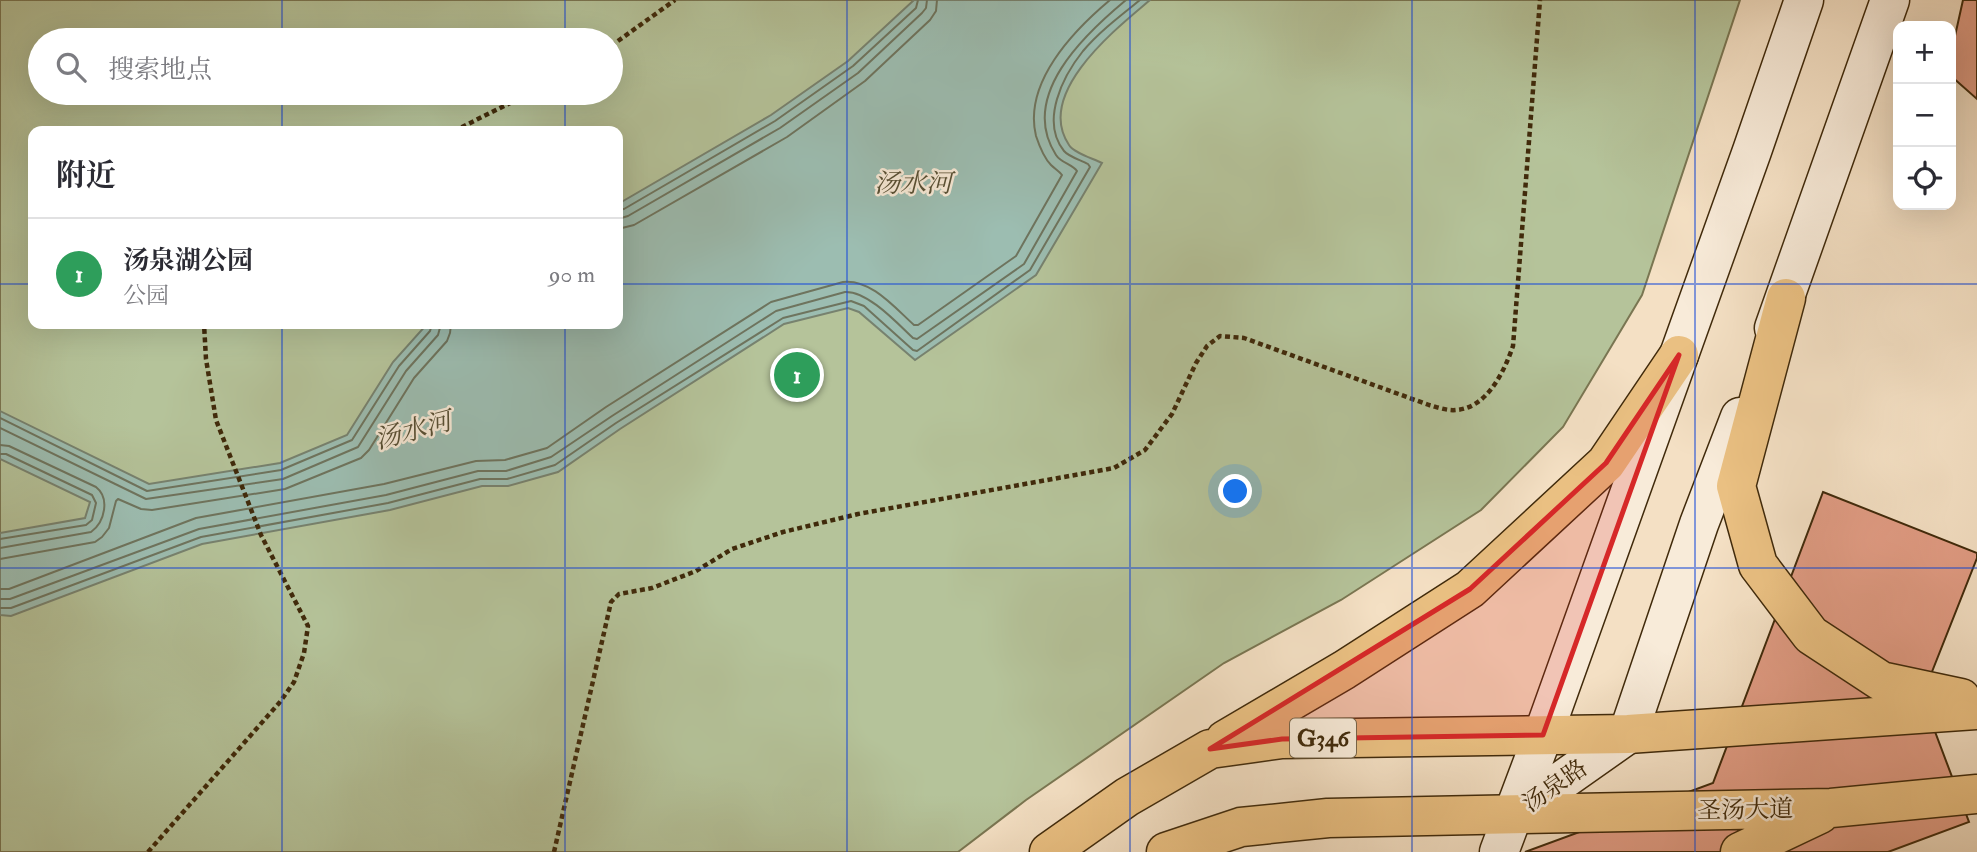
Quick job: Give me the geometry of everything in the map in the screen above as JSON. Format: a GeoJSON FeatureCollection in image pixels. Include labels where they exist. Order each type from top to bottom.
{"type":"FeatureCollection","features":[{"type":"Feature","properties":{"kind":"main road"},"geometry":{"type":"LineString","coordinates":[[1786,298],[1736,486],[1758,565],[1811,635],[1881,681],[1977,702]]}},
{"type":"Feature","properties":{"kind":"main road"},"geometry":{"type":"LineString","coordinates":[[1210,749],[1345,670],[1470,589],[1606,463],[1679,355]]}},
{"type":"Feature","properties":{"kind":"main road","name":"G346"},"geometry":{"type":"LineString","coordinates":[[1049,852],[1127,797],[1210,749],[1282,739],[1628,734],[1977,710]]}},
{"type":"Feature","properties":{"kind":"main road","name":"圣汤大道"},"geometry":{"type":"LineString","coordinates":[[1181,847],[1241,827],[1328,818],[1831,808],[1977,794]]}},
{"type":"Feature","properties":{"kind":"main road"},"geometry":{"type":"LineString","coordinates":[[1740,852],[1831,808]]}},
{"type":"Feature","properties":{"kind":"main road"},"geometry":{"type":"LineString","coordinates":[[1181,847],[1239,852]]}},
{"type":"Feature","properties":{"kind":"street"},"geometry":{"type":"LineString","coordinates":[[1513,816],[1804,0]]}},
{"type":"Feature","properties":{"kind":"street"},"geometry":{"type":"LineString","coordinates":[[1628,734],[1699,524],[1786,298],[1890,0]]}},
{"type":"Feature","properties":{"kind":"street","name":"汤泉路"},"geometry":{"type":"LineString","coordinates":[[1499,852],[1513,816],[1628,734]]}},
{"type":"Feature","properties":{"kind":"path"},"geometry":{"type":"LineString","coordinates":[[623,37],[675,0]]}},
{"type":"Feature","properties":{"kind":"path"},"geometry":{"type":"LineString","coordinates":[[554,852],[611,602],[619,594],[652,588],[696,571],[732,549],[783,533],[858,514],[1114,468],[1145,450],[1172,414],[1201,355],[1207,346],[1220,336],[1244,338],[1429,405],[1454,411],[1469,408],[1488,393],[1505,367],[1513,346],[1540,0]]}},
{"type":"Feature","properties":{"kind":"path"},"geometry":{"type":"LineString","coordinates":[[464,126],[506,105]]}},
{"type":"Feature","properties":{"kind":"path"},"geometry":{"type":"LineString","coordinates":[[148,852],[280,702],[294,682],[308,626],[261,535],[216,420],[206,359],[204,329]]}},
{"type":"Feature","properties":{"kind":"highlighted area"},"geometry":{"type":"Polygon","coordinates":[[[1679,355],[1543,735],[1282,739],[1210,749],[1470,589],[1606,463],[1679,355]]]}},
{"type":"Feature","properties":{"kind":"green space"},"geometry":{"type":"Polygon","coordinates":[[[0,0],[1740,0],[1642,295],[1563,427],[1481,510],[1341,600],[1224,663],[1026,800],[958,852],[0,852],[0,0]]]}},
{"type":"Feature","properties":{"kind":"water","name":"汤水河"},"geometry":{"type":"Polygon","coordinates":[[[914,0],[1150,0],[1118,27],[1084,64],[1062,104],[1061,125],[1071,148],[1102,163],[1036,275],[915,360],[859,312],[848,308],[784,324],[558,472],[508,486],[482,486],[390,510],[202,544],[11,616],[0,615],[0,533],[85,518],[90,502],[0,459],[0,411],[149,484],[280,463],[347,435],[393,362],[423,329],[623,329],[623,201],[771,115],[848,61],[914,0]]]}},
{"type":"Feature","properties":{"kind":"building"},"geometry":{"type":"Polygon","coordinates":[[[1963,0],[1977,0],[1977,99],[1956,80],[1956,32],[1963,0]]]}},
{"type":"Feature","properties":{"kind":"building"},"geometry":{"type":"Polygon","coordinates":[[[1823,492],[1977,553],[1922,697],[1969,822],[1888,852],[1525,852],[1713,783],[1823,492]]]}},
{"type":"Feature","properties":{"kind":"place","name":"汤泉湖公园"},"geometry":{"type":"Point","coordinates":[797,375]}}]}
